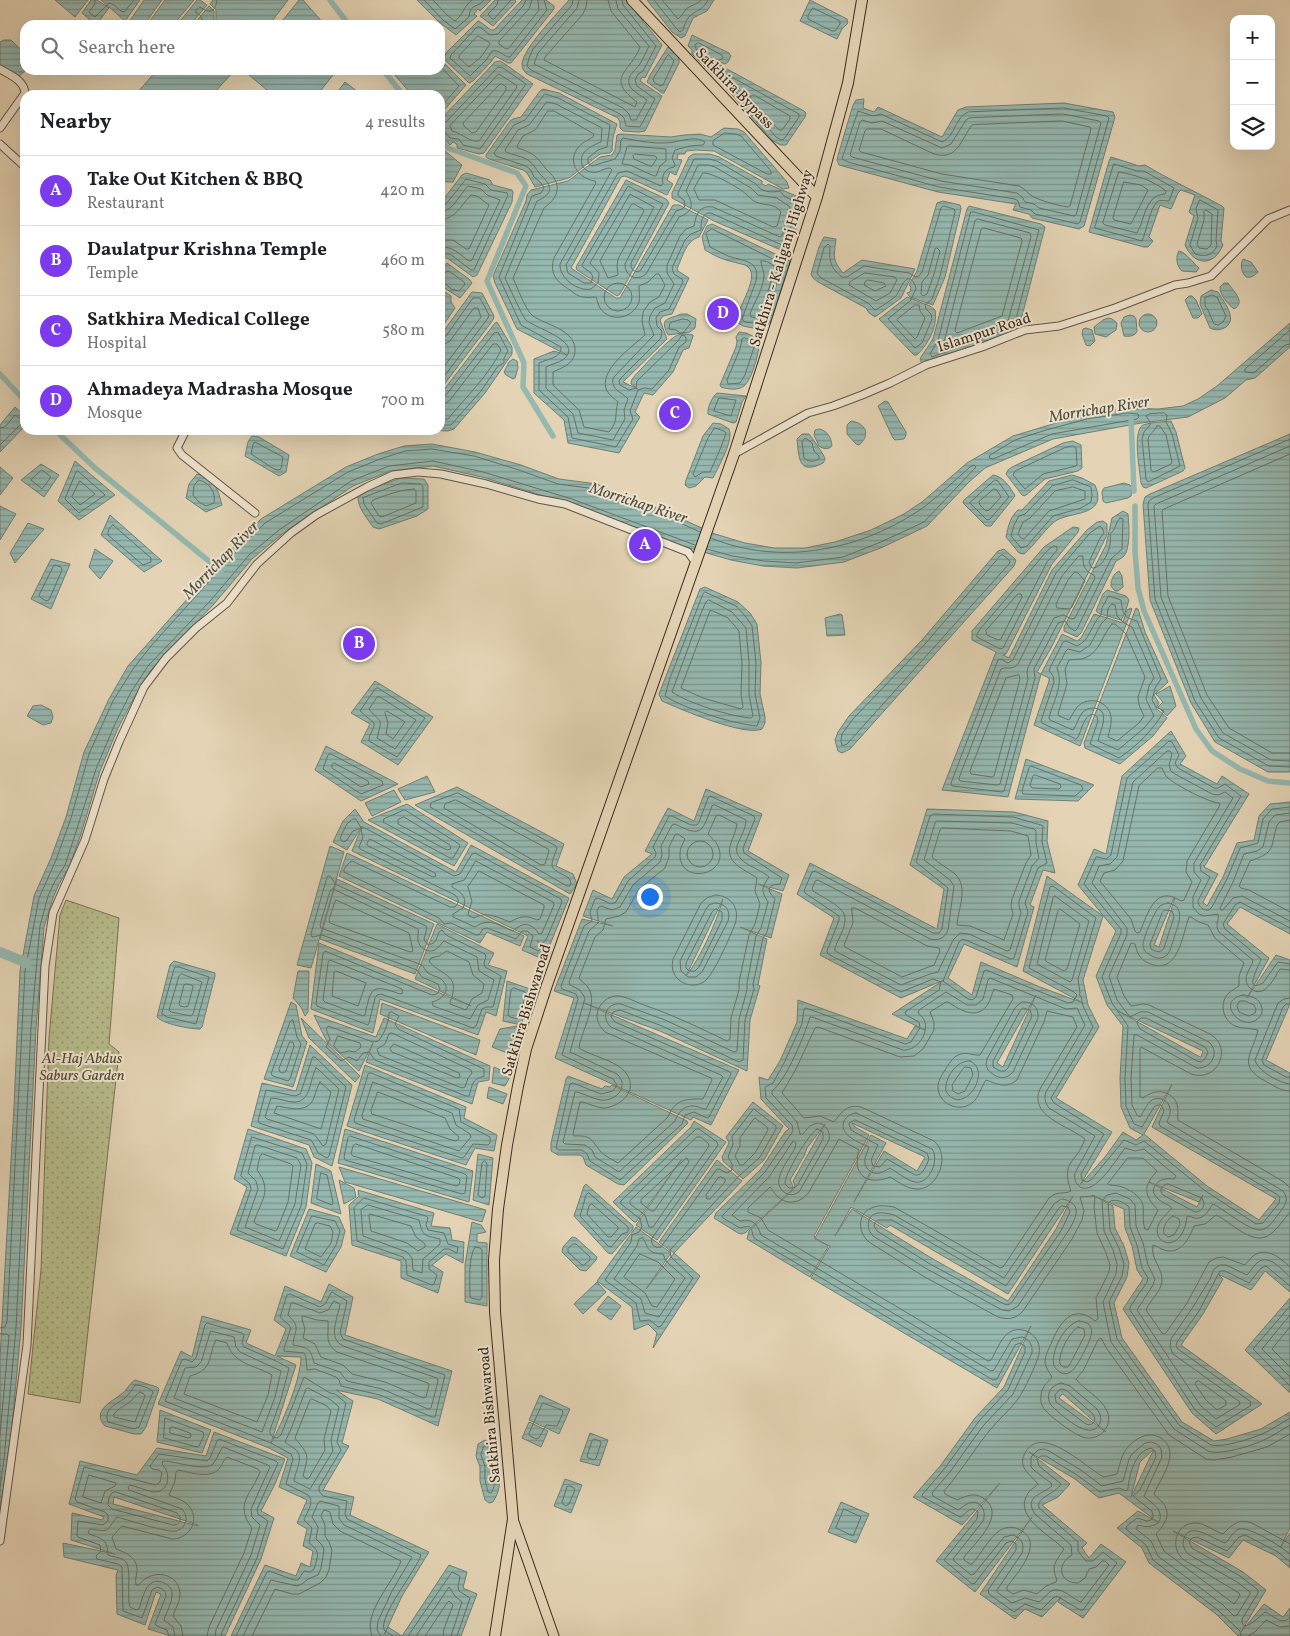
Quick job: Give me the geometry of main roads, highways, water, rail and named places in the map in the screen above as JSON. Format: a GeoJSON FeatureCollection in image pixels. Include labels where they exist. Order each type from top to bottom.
{"type":"FeatureCollection","features":[{"type":"Feature","properties":{"kind":"highway","name":"Satkhira Bypass"},"geometry":{"type":"LineString","coordinates":[[632,0],[817,197]]}},
{"type":"Feature","properties":{"kind":"highway","name":"Satkhira - Kaliganj Highway"},"geometry":{"type":"LineString","coordinates":[[711,519],[734,454],[817,197],[848,83],[862,0]]}},
{"type":"Feature","properties":{"kind":"highway","name":"Satkhira Bishwaroad"},"geometry":{"type":"LineString","coordinates":[[495,1636],[513,1519],[495,1312],[494,1260],[498,1209],[518,1086],[526,1049],[547,985],[711,519]]}},
{"type":"Feature","properties":{"kind":"main road"},"geometry":{"type":"LineString","coordinates":[[513,1519],[554,1636]]}},
{"type":"Feature","properties":{"kind":"water"},"geometry":{"type":"Polygon","coordinates":[[[55,0],[88,0],[75,17],[55,0]]]}},
{"type":"Feature","properties":{"kind":"water"},"geometry":{"type":"Polygon","coordinates":[[[91,0],[97,0],[109,8],[100,20],[90,20],[82,13],[91,0]]]}},
{"type":"Feature","properties":{"kind":"water"},"geometry":{"type":"Polygon","coordinates":[[[101,0],[140,0],[124,20],[101,0]]]}},
{"type":"Feature","properties":{"kind":"water"},"geometry":{"type":"Polygon","coordinates":[[[144,0],[162,0],[148,20],[130,20],[144,0]]]}},
{"type":"Feature","properties":{"kind":"water"},"geometry":{"type":"Polygon","coordinates":[[[165,0],[194,0],[177,20],[151,20],[165,0]]]}},
{"type":"Feature","properties":{"kind":"water"},"geometry":{"type":"Polygon","coordinates":[[[197,0],[207,5],[194,20],[181,20],[197,0]]]}},
{"type":"Feature","properties":{"kind":"water"},"geometry":{"type":"Polygon","coordinates":[[[213,0],[288,0],[273,20],[216,20],[216,10],[210,4],[213,0]]]}},
{"type":"Feature","properties":{"kind":"water"},"geometry":{"type":"Polygon","coordinates":[[[299,0],[303,0],[321,20],[283,20],[299,0]]]}},
{"type":"Feature","properties":{"kind":"water"},"geometry":{"type":"Polygon","coordinates":[[[417,0],[491,0],[480,11],[478,9],[474,14],[477,16],[456,35],[445,27],[445,20],[437,20],[417,0]]]}},
{"type":"Feature","properties":{"kind":"water"},"geometry":{"type":"Polygon","coordinates":[[[495,0],[515,0],[516,2],[493,26],[480,16],[495,0]]]}},
{"type":"Feature","properties":{"kind":"water"},"geometry":{"type":"Polygon","coordinates":[[[522,0],[546,0],[554,6],[554,9],[511,63],[495,56],[469,83],[445,60],[446,53],[478,21],[494,30],[522,0]]]}},
{"type":"Feature","properties":{"kind":"water"},"geometry":{"type":"Polygon","coordinates":[[[569,0],[626,0],[662,45],[645,78],[642,77],[640,81],[662,96],[645,131],[623,131],[620,128],[618,118],[527,74],[523,70],[522,64],[528,49],[569,0]]]}},
{"type":"Feature","properties":{"kind":"water"},"geometry":{"type":"Polygon","coordinates":[[[647,0],[714,0],[707,11],[693,18],[685,36],[681,38],[672,32],[647,0]]]}},
{"type":"Feature","properties":{"kind":"water"},"geometry":{"type":"Polygon","coordinates":[[[810,0],[847,19],[848,23],[842,29],[837,39],[800,21],[810,0]]]}},
{"type":"Feature","properties":{"kind":"water"},"geometry":{"type":"Polygon","coordinates":[[[209,6],[214,11],[214,20],[197,20],[209,6]]]}},
{"type":"Feature","properties":{"kind":"water"},"geometry":{"type":"Polygon","coordinates":[[[692,35],[729,53],[731,56],[725,64],[696,52],[806,113],[786,145],[773,141],[726,88],[692,54],[692,50],[688,46],[692,35]]]}},
{"type":"Feature","properties":{"kind":"water"},"geometry":{"type":"Polygon","coordinates":[[[11,40],[20,49],[20,75],[18,77],[0,64],[0,42],[11,40]]]}},
{"type":"Feature","properties":{"kind":"water"},"geometry":{"type":"Polygon","coordinates":[[[668,47],[679,57],[679,63],[664,93],[662,93],[647,82],[668,47]]]}},
{"type":"Feature","properties":{"kind":"water"},"geometry":{"type":"Polygon","coordinates":[[[500,61],[533,84],[484,153],[479,154],[457,148],[457,144],[453,142],[450,145],[445,140],[445,115],[495,62],[500,61]]]}},
{"type":"Feature","properties":{"kind":"water"},"geometry":{"type":"Polygon","coordinates":[[[445,64],[466,85],[445,109],[445,90],[408,90],[395,75],[445,75],[445,64]]]}},
{"type":"Feature","properties":{"kind":"water"},"geometry":{"type":"Polygon","coordinates":[[[153,75],[230,75],[217,90],[140,90],[153,75]]]}},
{"type":"Feature","properties":{"kind":"water"},"geometry":{"type":"Polygon","coordinates":[[[249,75],[333,75],[321,90],[267,90],[249,75]]]}},
{"type":"Feature","properties":{"kind":"water"},"geometry":{"type":"Polygon","coordinates":[[[345,82],[355,90],[339,90],[345,82]]]}},
{"type":"Feature","properties":{"kind":"water"},"geometry":{"type":"Polygon","coordinates":[[[543,89],[559,93],[617,124],[610,153],[600,154],[569,178],[535,187],[527,173],[523,170],[489,159],[486,155],[510,121],[521,117],[543,89]]]}},
{"type":"Feature","properties":{"kind":"water"},"geometry":{"type":"Polygon","coordinates":[[[864,99],[863,108],[874,112],[878,107],[942,137],[958,110],[966,107],[1064,103],[1113,112],[1115,117],[1084,226],[1079,229],[1032,218],[1029,214],[1013,210],[1016,204],[938,192],[839,165],[837,160],[853,105],[856,100],[864,99]]]}},
{"type":"Feature","properties":{"kind":"water"},"geometry":{"type":"Polygon","coordinates":[[[724,128],[738,129],[744,132],[787,182],[789,188],[783,189],[714,151],[696,150],[686,151],[685,154],[678,154],[677,159],[682,160],[676,175],[670,172],[667,180],[673,184],[667,195],[625,176],[621,177],[571,268],[616,298],[620,298],[673,205],[679,205],[708,220],[699,237],[688,246],[677,269],[689,278],[672,314],[663,316],[660,320],[667,339],[623,382],[638,389],[631,384],[632,379],[661,348],[678,335],[686,334],[693,336],[689,348],[683,350],[673,372],[653,395],[644,393],[635,412],[640,417],[619,453],[568,443],[564,420],[534,393],[534,359],[554,351],[567,355],[517,329],[493,276],[527,195],[531,190],[568,181],[600,157],[612,155],[615,150],[617,135],[671,137],[700,134],[711,137],[724,128]]]}},
{"type":"Feature","properties":{"kind":"water"},"geometry":{"type":"Polygon","coordinates":[[[445,151],[462,165],[453,182],[446,182],[445,151]]]}},
{"type":"Feature","properties":{"kind":"water"},"geometry":{"type":"Polygon","coordinates":[[[693,154],[710,154],[719,157],[762,181],[762,184],[766,186],[768,184],[801,198],[800,216],[787,249],[781,250],[714,221],[672,198],[672,193],[689,157],[693,154]]]}},
{"type":"Feature","properties":{"kind":"water"},"geometry":{"type":"Polygon","coordinates":[[[1111,157],[1139,166],[1145,165],[1222,206],[1224,208],[1221,241],[1223,245],[1215,257],[1204,261],[1199,260],[1193,257],[1185,245],[1194,216],[1189,212],[1195,195],[1181,190],[1171,209],[1160,205],[1149,237],[1153,241],[1148,247],[1089,232],[1111,157]]]}},
{"type":"Feature","properties":{"kind":"water"},"geometry":{"type":"Polygon","coordinates":[[[466,173],[490,180],[493,185],[512,190],[513,192],[512,202],[477,275],[473,277],[445,258],[445,197],[462,175],[466,173]]]}},
{"type":"Feature","properties":{"kind":"water"},"geometry":{"type":"Polygon","coordinates":[[[626,180],[666,199],[669,203],[620,294],[617,296],[577,270],[576,267],[626,180]]]}},
{"type":"Feature","properties":{"kind":"water"},"geometry":{"type":"Polygon","coordinates":[[[943,201],[960,205],[961,209],[945,277],[933,305],[910,297],[907,293],[910,292],[911,287],[909,285],[917,271],[937,203],[943,201]]]}},
{"type":"Feature","properties":{"kind":"water"},"geometry":{"type":"Polygon","coordinates":[[[969,206],[1041,224],[1045,227],[1021,320],[1018,330],[929,364],[922,363],[921,357],[933,339],[969,206]]]}},
{"type":"Feature","properties":{"kind":"water"},"geometry":{"type":"Polygon","coordinates":[[[712,224],[790,261],[771,321],[763,330],[743,326],[737,322],[752,276],[750,269],[745,265],[723,259],[705,250],[702,237],[707,226],[712,224]]]}},
{"type":"Feature","properties":{"kind":"water"},"geometry":{"type":"Polygon","coordinates":[[[824,237],[836,239],[835,258],[843,273],[862,260],[915,269],[901,298],[875,317],[866,308],[818,282],[811,274],[824,237]]]}},
{"type":"Feature","properties":{"kind":"water"},"geometry":{"type":"Polygon","coordinates":[[[1179,251],[1199,268],[1196,272],[1182,271],[1180,269],[1177,259],[1179,251]]]}},
{"type":"Feature","properties":{"kind":"water"},"geometry":{"type":"Polygon","coordinates":[[[1243,259],[1251,262],[1258,272],[1246,277],[1242,268],[1243,259]]]}},
{"type":"Feature","properties":{"kind":"water"},"geometry":{"type":"Polygon","coordinates":[[[447,263],[472,283],[460,298],[445,288],[445,266],[447,263]]]}},
{"type":"Feature","properties":{"kind":"water"},"geometry":{"type":"Polygon","coordinates":[[[1224,283],[1228,283],[1238,297],[1239,303],[1234,309],[1221,294],[1220,287],[1224,283]]]}},
{"type":"Feature","properties":{"kind":"water"},"geometry":{"type":"Polygon","coordinates":[[[1211,290],[1218,292],[1226,305],[1231,319],[1226,327],[1214,330],[1210,328],[1200,304],[1201,296],[1211,290]]]}},
{"type":"Feature","properties":{"kind":"water"},"geometry":{"type":"Polygon","coordinates":[[[445,292],[451,296],[451,302],[455,308],[445,323],[445,292]]]}},
{"type":"Feature","properties":{"kind":"water"},"geometry":{"type":"Polygon","coordinates":[[[472,292],[482,293],[494,316],[493,320],[445,383],[445,329],[472,292]]]}},
{"type":"Feature","properties":{"kind":"water"},"geometry":{"type":"Polygon","coordinates":[[[1189,296],[1196,300],[1202,314],[1198,318],[1193,318],[1185,300],[1189,296]]]}},
{"type":"Feature","properties":{"kind":"water"},"geometry":{"type":"Polygon","coordinates":[[[907,297],[930,306],[935,310],[934,329],[925,346],[917,355],[914,355],[879,319],[907,297]]]}},
{"type":"Feature","properties":{"kind":"water"},"geometry":{"type":"Polygon","coordinates":[[[681,314],[687,314],[696,319],[695,328],[690,332],[668,335],[664,325],[666,320],[681,314]]]}},
{"type":"Feature","properties":{"kind":"water"},"geometry":{"type":"Polygon","coordinates":[[[1148,314],[1154,317],[1157,323],[1154,329],[1148,332],[1142,329],[1139,323],[1142,317],[1148,314]]]}},
{"type":"Feature","properties":{"kind":"water"},"geometry":{"type":"Polygon","coordinates":[[[1130,315],[1136,319],[1137,331],[1134,335],[1124,336],[1121,323],[1124,317],[1130,315]]]}},
{"type":"Feature","properties":{"kind":"water"},"geometry":{"type":"Polygon","coordinates":[[[1108,318],[1117,323],[1116,330],[1106,337],[1095,334],[1094,327],[1108,318]]]}},
{"type":"Feature","properties":{"kind":"water"},"geometry":{"type":"Polygon","coordinates":[[[497,322],[512,347],[512,354],[485,393],[454,429],[445,431],[445,388],[497,322]]]}},
{"type":"Feature","properties":{"kind":"water","name":"Morrichap River"},"geometry":{"type":"Polygon","coordinates":[[[1290,323],[1290,347],[1255,378],[1246,380],[1225,398],[1188,417],[1141,423],[1053,439],[985,468],[927,526],[883,547],[844,562],[797,568],[763,566],[731,560],[679,545],[570,504],[482,477],[433,466],[390,471],[353,486],[282,534],[252,559],[214,604],[152,669],[136,694],[118,728],[100,771],[80,837],[69,867],[53,898],[44,927],[36,1028],[21,1328],[9,1459],[0,1522],[0,1358],[20,971],[34,896],[66,817],[84,752],[109,699],[128,666],[228,553],[261,519],[346,467],[404,446],[432,444],[475,452],[521,465],[559,479],[597,484],[628,498],[660,509],[715,534],[745,543],[774,548],[805,548],[835,542],[871,530],[904,514],[922,502],[967,463],[1013,436],[1086,414],[1128,408],[1158,409],[1183,406],[1198,399],[1217,386],[1290,323]]]}},
{"type":"Feature","properties":{"kind":"water"},"geometry":{"type":"Polygon","coordinates":[[[1083,329],[1092,330],[1095,341],[1090,346],[1086,345],[1082,334],[1083,329]]]}},
{"type":"Feature","properties":{"kind":"water"},"geometry":{"type":"Polygon","coordinates":[[[739,332],[759,339],[759,349],[755,364],[747,383],[742,388],[729,389],[721,387],[720,385],[736,347],[736,337],[739,332]]]}},
{"type":"Feature","properties":{"kind":"water"},"geometry":{"type":"Polygon","coordinates":[[[513,359],[517,361],[518,368],[513,379],[504,372],[509,362],[513,359]]]}},
{"type":"Feature","properties":{"kind":"water"},"geometry":{"type":"Polygon","coordinates":[[[717,393],[746,396],[742,402],[736,422],[733,423],[708,414],[710,403],[717,393]]]}},
{"type":"Feature","properties":{"kind":"water"},"geometry":{"type":"Polygon","coordinates":[[[885,401],[888,402],[906,432],[904,439],[895,440],[893,438],[878,406],[885,401]]]}},
{"type":"Feature","properties":{"kind":"water"},"geometry":{"type":"Polygon","coordinates":[[[15,407],[20,412],[20,431],[0,452],[0,425],[15,407]]]}},
{"type":"Feature","properties":{"kind":"water"},"geometry":{"type":"Polygon","coordinates":[[[851,421],[860,424],[865,430],[865,437],[859,445],[847,434],[847,425],[851,421]]]}},
{"type":"Feature","properties":{"kind":"water"},"geometry":{"type":"Polygon","coordinates":[[[1171,421],[1176,432],[1185,468],[1183,471],[1146,488],[1143,487],[1137,443],[1140,429],[1146,424],[1171,421]]]}},
{"type":"Feature","properties":{"kind":"water"},"geometry":{"type":"Polygon","coordinates":[[[713,423],[721,424],[729,429],[729,440],[722,461],[713,478],[705,477],[696,486],[689,488],[685,485],[686,480],[703,436],[713,423]]]}},
{"type":"Feature","properties":{"kind":"water"},"geometry":{"type":"Polygon","coordinates":[[[820,429],[830,437],[832,446],[829,448],[819,446],[814,435],[815,430],[820,429]]]}},
{"type":"Feature","properties":{"kind":"water"},"geometry":{"type":"Polygon","coordinates":[[[802,434],[809,434],[812,438],[825,459],[823,463],[809,467],[801,463],[797,439],[802,434]]]}},
{"type":"Feature","properties":{"kind":"water"},"geometry":{"type":"Polygon","coordinates":[[[1290,434],[1290,772],[1268,772],[1215,742],[1191,703],[1150,600],[1143,504],[1145,497],[1150,494],[1290,434]]]}},
{"type":"Feature","properties":{"kind":"water"},"geometry":{"type":"Polygon","coordinates":[[[252,436],[259,437],[289,455],[286,472],[279,476],[245,456],[248,442],[252,436]]]}},
{"type":"Feature","properties":{"kind":"water"},"geometry":{"type":"Polygon","coordinates":[[[1073,441],[1081,445],[1082,468],[1078,471],[1045,479],[1025,496],[1022,495],[1006,474],[1012,467],[1063,443],[1073,441]]]}},
{"type":"Feature","properties":{"kind":"water"},"geometry":{"type":"Polygon","coordinates":[[[75,461],[115,495],[79,520],[58,501],[75,461]]]}},
{"type":"Feature","properties":{"kind":"water"},"geometry":{"type":"Polygon","coordinates":[[[41,464],[59,475],[44,497],[21,480],[41,464]]]}},
{"type":"Feature","properties":{"kind":"water"},"geometry":{"type":"Polygon","coordinates":[[[0,467],[13,478],[0,495],[0,467]]]}},
{"type":"Feature","properties":{"kind":"water"},"geometry":{"type":"Polygon","coordinates":[[[197,474],[215,485],[222,505],[206,512],[186,498],[189,484],[197,474]]]}},
{"type":"Feature","properties":{"kind":"water"},"geometry":{"type":"Polygon","coordinates":[[[993,475],[1003,480],[1015,496],[991,526],[986,526],[963,503],[964,500],[993,475]]]}},
{"type":"Feature","properties":{"kind":"water"},"geometry":{"type":"Polygon","coordinates":[[[1072,475],[1095,485],[1098,495],[1097,502],[1087,511],[1057,520],[1049,526],[1024,554],[1019,553],[1006,537],[1013,516],[1018,510],[1022,510],[1049,481],[1072,475]]]}},
{"type":"Feature","properties":{"kind":"water"},"geometry":{"type":"Polygon","coordinates":[[[401,478],[424,479],[428,485],[428,509],[417,516],[379,529],[373,527],[361,508],[358,496],[362,492],[401,478]]]}},
{"type":"Feature","properties":{"kind":"water"},"geometry":{"type":"Polygon","coordinates":[[[1124,483],[1132,488],[1131,496],[1106,503],[1103,501],[1102,492],[1104,488],[1124,483]]]}},
{"type":"Feature","properties":{"kind":"water"},"geometry":{"type":"Polygon","coordinates":[[[0,506],[16,514],[0,540],[0,506]]]}},
{"type":"Feature","properties":{"kind":"water"},"geometry":{"type":"Polygon","coordinates":[[[1123,511],[1128,514],[1129,524],[1126,554],[1116,561],[1081,633],[1077,637],[1064,631],[1064,627],[1106,545],[1112,518],[1123,511]]]}},
{"type":"Feature","properties":{"kind":"water"},"geometry":{"type":"Polygon","coordinates":[[[110,515],[162,561],[144,572],[101,535],[110,515]]]}},
{"type":"Feature","properties":{"kind":"water"},"geometry":{"type":"Polygon","coordinates":[[[1103,521],[1107,524],[1107,535],[1051,648],[1037,672],[1041,674],[1008,797],[942,790],[996,652],[972,640],[972,631],[1044,547],[1073,527],[1079,528],[1078,532],[1052,564],[1006,654],[1003,655],[1009,658],[1052,570],[1087,530],[1097,522],[1103,521]]]}},
{"type":"Feature","properties":{"kind":"water"},"geometry":{"type":"Polygon","coordinates":[[[28,523],[44,529],[15,563],[10,553],[28,523]]]}},
{"type":"Feature","properties":{"kind":"water"},"geometry":{"type":"Polygon","coordinates":[[[95,549],[113,561],[100,579],[89,567],[95,549]]]}},
{"type":"Feature","properties":{"kind":"water"},"geometry":{"type":"Polygon","coordinates":[[[1004,549],[1016,560],[1014,566],[850,749],[842,753],[838,751],[835,740],[849,716],[922,640],[998,551],[1004,549]]]}},
{"type":"Feature","properties":{"kind":"water"},"geometry":{"type":"Polygon","coordinates":[[[51,559],[70,564],[51,609],[31,599],[51,559]]]}},
{"type":"Feature","properties":{"kind":"water"},"geometry":{"type":"Polygon","coordinates":[[[1119,571],[1122,576],[1123,587],[1115,591],[1111,586],[1111,582],[1114,575],[1119,571]]]}},
{"type":"Feature","properties":{"kind":"water"},"geometry":{"type":"Polygon","coordinates":[[[705,587],[738,602],[750,613],[757,624],[761,663],[760,694],[765,717],[762,729],[742,729],[712,721],[662,701],[659,694],[700,589],[705,587]]]}},
{"type":"Feature","properties":{"kind":"water"},"geometry":{"type":"Polygon","coordinates":[[[1107,590],[1126,596],[1129,600],[1121,620],[1096,611],[1103,594],[1107,590]]]}},
{"type":"Feature","properties":{"kind":"water"},"geometry":{"type":"Polygon","coordinates":[[[1136,608],[1168,682],[1154,695],[1159,703],[1156,708],[1167,718],[1153,736],[1120,764],[1085,748],[1084,743],[1136,608]]]}},
{"type":"Feature","properties":{"kind":"water"},"geometry":{"type":"Polygon","coordinates":[[[1132,609],[1080,746],[1034,725],[1049,681],[1049,678],[1041,674],[1062,634],[1077,641],[1081,638],[1094,614],[1123,622],[1127,610],[1132,609]]]}},
{"type":"Feature","properties":{"kind":"water"},"geometry":{"type":"Polygon","coordinates":[[[842,615],[845,635],[827,636],[825,618],[842,615]]]}},
{"type":"Feature","properties":{"kind":"water"},"geometry":{"type":"Polygon","coordinates":[[[375,681],[433,717],[398,765],[361,742],[370,724],[351,713],[375,681]]]}},
{"type":"Feature","properties":{"kind":"water"},"geometry":{"type":"Polygon","coordinates":[[[1170,686],[1176,706],[1167,716],[1158,707],[1163,702],[1156,694],[1170,686]]]}},
{"type":"Feature","properties":{"kind":"water"},"geometry":{"type":"Polygon","coordinates":[[[41,705],[51,710],[53,717],[51,723],[43,725],[27,716],[33,706],[41,705]]]}},
{"type":"Feature","properties":{"kind":"water"},"geometry":{"type":"Polygon","coordinates":[[[1171,731],[1186,756],[1180,764],[1217,784],[1222,776],[1249,794],[1204,867],[1218,874],[1203,902],[1207,906],[1223,877],[1237,843],[1254,840],[1259,816],[1270,804],[1290,802],[1290,934],[1240,907],[1227,924],[1269,958],[1247,998],[1276,955],[1290,960],[1290,1004],[1266,1060],[1290,1073],[1290,1292],[1265,1271],[1251,1290],[1218,1274],[1223,1279],[1203,1314],[1181,1345],[1262,1404],[1216,1434],[1192,1413],[1123,1309],[1143,1279],[1137,1270],[1132,1246],[1125,1228],[1124,1209],[1092,1195],[1113,1206],[1115,1228],[1124,1246],[1129,1263],[1127,1277],[1114,1303],[1122,1338],[1182,1422],[1214,1441],[1261,1429],[1290,1412],[1290,1528],[1280,1548],[1290,1533],[1290,1568],[1276,1556],[1243,1540],[1229,1558],[1173,1531],[1243,1572],[1266,1590],[1241,1632],[1264,1604],[1283,1617],[1290,1608],[1290,1636],[1238,1636],[1216,1614],[1149,1563],[1142,1548],[1117,1528],[1138,1511],[1159,1523],[1119,1493],[1099,1498],[1075,1479],[1029,1452],[1070,1484],[1058,1497],[1042,1505],[1087,1543],[1082,1548],[1089,1558],[1101,1544],[1126,1562],[1083,1618],[1058,1602],[1061,1597],[1042,1617],[1025,1609],[1015,1619],[980,1594],[1032,1517],[975,1592],[936,1561],[1000,1483],[962,1525],[913,1497],[941,1465],[975,1418],[1004,1387],[1031,1326],[997,1388],[811,1278],[830,1246],[827,1245],[828,1247],[810,1277],[747,1239],[749,1231],[794,1189],[793,1181],[825,1124],[807,1148],[790,1180],[793,1186],[792,1190],[745,1233],[738,1233],[714,1218],[716,1213],[761,1169],[785,1132],[789,1129],[761,1099],[759,1077],[768,1080],[780,1061],[797,1022],[798,1000],[907,1039],[915,1026],[925,1030],[892,1014],[944,980],[901,998],[820,955],[834,918],[797,894],[810,863],[937,929],[944,889],[910,865],[927,809],[1014,812],[1048,821],[1047,841],[1055,873],[1043,870],[1030,905],[1034,907],[1017,967],[964,944],[948,978],[972,995],[981,962],[1083,1003],[1023,971],[1047,876],[1103,916],[1083,980],[1088,1005],[1099,1027],[1056,1098],[1112,1132],[1080,1185],[1105,1157],[1123,1132],[1136,1140],[1143,1135],[1130,1128],[1121,1107],[1120,1078],[1123,1026],[1107,1005],[1096,976],[1116,931],[1078,885],[1094,849],[1106,854],[1122,776],[1171,731]],[[1175,898],[1154,945],[1159,947],[1175,898]],[[1036,995],[997,1063],[1003,1067],[1036,995]],[[1118,1011],[1200,1057],[1203,1051],[1118,1011]],[[1172,1084],[1144,1134],[1207,1186],[1259,1220],[1276,1199],[1152,1127],[1172,1084]],[[852,1123],[855,1127],[869,1135],[814,1236],[815,1239],[827,1245],[815,1238],[871,1135],[886,1143],[854,1202],[884,1151],[917,1171],[925,1157],[852,1123]],[[1149,1182],[1197,1207],[1203,1195],[1199,1202],[1149,1182]],[[1073,1196],[1008,1294],[890,1225],[887,1228],[851,1207],[835,1236],[852,1209],[933,1259],[1008,1301],[1056,1229],[1073,1196]],[[1063,1394],[1059,1398],[1106,1432],[1063,1394]],[[1153,1451],[1140,1462],[1131,1497],[1153,1451]]]}},
{"type":"Feature","properties":{"kind":"water"},"geometry":{"type":"Polygon","coordinates":[[[326,746],[398,784],[361,801],[315,770],[326,746]]]}},
{"type":"Feature","properties":{"kind":"water"},"geometry":{"type":"Polygon","coordinates":[[[1026,759],[1094,785],[1078,801],[1015,799],[1026,759]]]}},
{"type":"Feature","properties":{"kind":"water"},"geometry":{"type":"Polygon","coordinates":[[[427,776],[435,792],[405,800],[398,789],[427,776]]]}},
{"type":"Feature","properties":{"kind":"water"},"geometry":{"type":"Polygon","coordinates":[[[457,787],[564,844],[556,866],[573,874],[577,884],[570,894],[415,805],[457,787]]]}},
{"type":"Feature","properties":{"kind":"water"},"geometry":{"type":"Polygon","coordinates":[[[706,789],[762,814],[748,851],[789,875],[783,891],[758,884],[782,894],[771,938],[740,927],[767,939],[758,985],[760,986],[750,1020],[747,1071],[660,1031],[584,1003],[739,1070],[711,1125],[693,1117],[691,1120],[555,1058],[574,998],[554,991],[582,919],[613,926],[583,916],[593,890],[612,899],[624,877],[652,854],[645,851],[668,808],[694,821],[706,789]],[[723,899],[686,976],[702,950],[723,899]]]}},
{"type":"Feature","properties":{"kind":"water"},"geometry":{"type":"Polygon","coordinates":[[[394,790],[401,802],[372,816],[365,803],[394,790]]]}},
{"type":"Feature","properties":{"kind":"water"},"geometry":{"type":"Polygon","coordinates":[[[407,804],[468,843],[454,866],[368,820],[407,804]]]}},
{"type":"Feature","properties":{"kind":"water"},"geometry":{"type":"Polygon","coordinates":[[[355,809],[364,822],[456,872],[471,845],[569,898],[549,947],[537,941],[551,951],[547,961],[522,950],[528,936],[352,851],[362,826],[347,850],[333,842],[343,821],[355,809]]]}},
{"type":"Feature","properties":{"kind":"water"},"geometry":{"type":"Polygon","coordinates":[[[330,846],[344,852],[311,968],[297,965],[330,846]]]}},
{"type":"Feature","properties":{"kind":"water"},"geometry":{"type":"Polygon","coordinates":[[[347,853],[524,936],[520,946],[487,932],[480,943],[339,876],[347,853]]]}},
{"type":"Feature","properties":{"kind":"water"},"geometry":{"type":"Polygon","coordinates":[[[337,879],[434,924],[415,974],[320,939],[337,879]]]}},
{"type":"Feature","properties":{"kind":"water"},"geometry":{"type":"Polygon","coordinates":[[[437,924],[494,953],[488,965],[507,971],[496,1016],[486,1012],[478,1035],[380,999],[373,1033],[311,1009],[319,943],[471,1006],[415,979],[437,924]]]}},
{"type":"Feature","properties":{"kind":"water"},"geometry":{"type":"Polygon","coordinates":[[[174,961],[215,973],[200,1029],[171,1024],[157,1017],[170,965],[174,961]]]}},
{"type":"Feature","properties":{"kind":"water"},"geometry":{"type":"Polygon","coordinates":[[[298,971],[309,971],[308,1012],[305,1016],[301,1007],[293,998],[298,971]]]}},
{"type":"Feature","properties":{"kind":"water"},"geometry":{"type":"Polygon","coordinates":[[[507,981],[533,990],[521,1025],[503,1021],[507,981]]]}},
{"type":"Feature","properties":{"kind":"water"},"geometry":{"type":"Polygon","coordinates":[[[291,1002],[296,1005],[302,1036],[307,1042],[293,1087],[264,1079],[291,1002]]]}},
{"type":"Feature","properties":{"kind":"water"},"geometry":{"type":"Polygon","coordinates":[[[382,1003],[480,1040],[476,1055],[380,1014],[382,1003]]]}},
{"type":"Feature","properties":{"kind":"water"},"geometry":{"type":"Polygon","coordinates":[[[314,1015],[376,1037],[384,1018],[490,1066],[489,1080],[478,1082],[472,1104],[366,1062],[373,1043],[359,1071],[327,1042],[314,1015]]]}},
{"type":"Feature","properties":{"kind":"water"},"geometry":{"type":"Polygon","coordinates":[[[301,1018],[360,1076],[355,1082],[309,1038],[301,1018]]]}},
{"type":"Feature","properties":{"kind":"water"},"geometry":{"type":"Polygon","coordinates":[[[517,1026],[519,1030],[515,1056],[492,1047],[500,1029],[517,1026]]]}},
{"type":"Feature","properties":{"kind":"water"},"geometry":{"type":"Polygon","coordinates":[[[310,1045],[352,1085],[332,1166],[314,1157],[309,1145],[251,1126],[262,1083],[296,1091],[310,1045]]]}},
{"type":"Feature","properties":{"kind":"water"},"geometry":{"type":"Polygon","coordinates":[[[365,1065],[466,1107],[464,1118],[497,1135],[494,1151],[475,1148],[466,1165],[347,1126],[365,1065]]]}},
{"type":"Feature","properties":{"kind":"water"},"geometry":{"type":"Polygon","coordinates":[[[494,1067],[511,1075],[505,1086],[492,1083],[494,1067]]]}},
{"type":"Feature","properties":{"kind":"water"},"geometry":{"type":"Polygon","coordinates":[[[568,1076],[602,1089],[605,1086],[610,1087],[612,1085],[688,1123],[624,1185],[618,1184],[586,1165],[583,1157],[580,1155],[558,1155],[551,1151],[551,1143],[568,1076]]]}},
{"type":"Feature","properties":{"kind":"water"},"geometry":{"type":"Polygon","coordinates":[[[489,1087],[507,1094],[503,1104],[487,1098],[489,1087]]]}},
{"type":"Feature","properties":{"kind":"water"},"geometry":{"type":"Polygon","coordinates":[[[753,1102],[783,1126],[764,1160],[743,1179],[723,1161],[722,1157],[729,1143],[726,1137],[753,1102]]]}},
{"type":"Feature","properties":{"kind":"water"},"geometry":{"type":"Polygon","coordinates":[[[694,1121],[726,1142],[657,1240],[636,1225],[681,1160],[636,1222],[613,1202],[691,1127],[694,1121]]]}},
{"type":"Feature","properties":{"kind":"water"},"geometry":{"type":"Polygon","coordinates":[[[248,1129],[306,1149],[312,1163],[306,1207],[286,1256],[230,1234],[247,1187],[234,1179],[248,1129]]]}},
{"type":"Feature","properties":{"kind":"water"},"geometry":{"type":"Polygon","coordinates":[[[345,1129],[473,1171],[469,1202],[338,1163],[345,1129]]]}},
{"type":"Feature","properties":{"kind":"water"},"geometry":{"type":"Polygon","coordinates":[[[478,1154],[493,1158],[489,1205],[473,1200],[478,1154]]]}},
{"type":"Feature","properties":{"kind":"water"},"geometry":{"type":"Polygon","coordinates":[[[717,1160],[742,1181],[674,1253],[659,1242],[717,1160]]]}},
{"type":"Feature","properties":{"kind":"water"},"geometry":{"type":"Polygon","coordinates":[[[316,1164],[331,1171],[341,1214],[311,1203],[316,1164]]]}},
{"type":"Feature","properties":{"kind":"water"},"geometry":{"type":"Polygon","coordinates":[[[339,1167],[486,1210],[482,1222],[345,1182],[339,1167]]]}},
{"type":"Feature","properties":{"kind":"water"},"geometry":{"type":"Polygon","coordinates":[[[339,1180],[354,1188],[356,1197],[344,1204],[339,1180]]]}},
{"type":"Feature","properties":{"kind":"water"},"geometry":{"type":"Polygon","coordinates":[[[586,1184],[633,1226],[633,1229],[612,1254],[608,1253],[574,1216],[586,1184]]]}},
{"type":"Feature","properties":{"kind":"water"},"geometry":{"type":"Polygon","coordinates":[[[358,1190],[434,1213],[431,1226],[450,1228],[452,1240],[464,1242],[463,1263],[446,1254],[432,1265],[443,1272],[438,1293],[401,1278],[401,1261],[352,1245],[349,1205],[359,1196],[358,1190]]]}},
{"type":"Feature","properties":{"kind":"water"},"geometry":{"type":"Polygon","coordinates":[[[309,1209],[339,1217],[345,1231],[341,1247],[326,1272],[290,1256],[309,1209]]]}},
{"type":"Feature","properties":{"kind":"water"},"geometry":{"type":"Polygon","coordinates":[[[472,1222],[481,1225],[486,1232],[477,1234],[477,1242],[487,1243],[487,1306],[465,1302],[465,1265],[472,1222]]]}},
{"type":"Feature","properties":{"kind":"water"},"geometry":{"type":"Polygon","coordinates":[[[636,1227],[671,1253],[646,1289],[674,1253],[700,1276],[653,1348],[657,1333],[648,1324],[634,1330],[632,1307],[597,1281],[636,1227]]]}},
{"type":"Feature","properties":{"kind":"water"},"geometry":{"type":"Polygon","coordinates":[[[572,1237],[576,1238],[597,1257],[586,1271],[580,1270],[562,1252],[563,1247],[572,1237]]]}},
{"type":"Feature","properties":{"kind":"water"},"geometry":{"type":"Polygon","coordinates":[[[597,1282],[606,1292],[583,1314],[574,1304],[597,1282]]]}},
{"type":"Feature","properties":{"kind":"water"},"geometry":{"type":"Polygon","coordinates":[[[329,1284],[353,1297],[345,1335],[452,1371],[438,1426],[378,1399],[336,1390],[353,1401],[342,1443],[349,1446],[323,1490],[354,1497],[350,1515],[429,1552],[402,1596],[384,1635],[388,1627],[402,1636],[231,1636],[265,1565],[296,1576],[301,1563],[310,1567],[313,1551],[303,1546],[307,1529],[297,1523],[307,1500],[279,1487],[288,1458],[269,1448],[158,1404],[181,1351],[192,1357],[202,1316],[251,1330],[246,1343],[275,1356],[286,1329],[274,1320],[285,1286],[321,1302],[329,1284]],[[277,1356],[296,1365],[271,1443],[294,1389],[301,1357],[277,1356]]]}},
{"type":"Feature","properties":{"kind":"water"},"geometry":{"type":"Polygon","coordinates":[[[608,1296],[621,1306],[611,1320],[597,1310],[608,1296]]]}},
{"type":"Feature","properties":{"kind":"water"},"geometry":{"type":"Polygon","coordinates":[[[1290,1298],[1290,1393],[1245,1350],[1290,1298]]]}},
{"type":"Feature","properties":{"kind":"water"},"geometry":{"type":"Polygon","coordinates":[[[135,1380],[159,1389],[146,1427],[141,1434],[134,1434],[105,1426],[100,1415],[102,1410],[135,1380]]]}},
{"type":"Feature","properties":{"kind":"water"},"geometry":{"type":"Polygon","coordinates":[[[540,1395],[570,1409],[559,1434],[529,1420],[540,1395]]]}},
{"type":"Feature","properties":{"kind":"water"},"geometry":{"type":"Polygon","coordinates":[[[160,1410],[211,1430],[202,1453],[157,1442],[160,1410]]]}},
{"type":"Feature","properties":{"kind":"water"},"geometry":{"type":"Polygon","coordinates":[[[529,1422],[548,1431],[541,1447],[522,1438],[529,1422]]]}},
{"type":"Feature","properties":{"kind":"water"},"geometry":{"type":"Polygon","coordinates":[[[214,1432],[285,1459],[261,1511],[274,1518],[261,1559],[225,1636],[171,1636],[148,1629],[161,1594],[156,1592],[145,1625],[117,1614],[116,1576],[118,1570],[64,1557],[63,1543],[115,1554],[71,1540],[72,1513],[102,1520],[104,1517],[69,1504],[80,1461],[137,1475],[157,1448],[206,1456],[214,1432]],[[114,1497],[113,1504],[198,1525],[114,1497]]]}},
{"type":"Feature","properties":{"kind":"water"},"geometry":{"type":"Polygon","coordinates":[[[590,1433],[608,1440],[599,1466],[580,1461],[590,1433]]]}},
{"type":"Feature","properties":{"kind":"water"},"geometry":{"type":"Polygon","coordinates":[[[485,1440],[496,1454],[499,1475],[497,1493],[493,1502],[489,1503],[485,1500],[480,1481],[480,1467],[476,1456],[478,1444],[485,1440]]]}},
{"type":"Feature","properties":{"kind":"water"},"geometry":{"type":"Polygon","coordinates":[[[565,1479],[582,1485],[571,1513],[554,1506],[565,1479]]]}},
{"type":"Feature","properties":{"kind":"water"},"geometry":{"type":"Polygon","coordinates":[[[841,1502],[869,1514],[856,1543],[828,1532],[841,1502]]]}},
{"type":"Feature","properties":{"kind":"water"},"geometry":{"type":"Polygon","coordinates":[[[449,1565],[467,1572],[463,1588],[477,1594],[461,1636],[402,1636],[449,1565]]]}},
{"type":"Feature","properties":{"kind":"waterway"},"geometry":{"type":"LineString","coordinates":[[330,0],[345,20]]}},
{"type":"Feature","properties":{"kind":"waterway"},"geometry":{"type":"LineString","coordinates":[[387,75],[399,90]]}},
{"type":"Feature","properties":{"kind":"waterway"},"geometry":{"type":"LineString","coordinates":[[445,145],[448,148],[517,173],[526,186],[487,281],[524,363],[523,387],[553,436]]}},
{"type":"Feature","properties":{"kind":"waterway"},"geometry":{"type":"LineString","coordinates":[[0,374],[20,396]]}},
{"type":"Feature","properties":{"kind":"waterway","name":"Morrichap River"},"geometry":{"type":"LineString","coordinates":[[1131,418],[1134,491]]}},
{"type":"Feature","properties":{"kind":"waterway","name":"Morrichap River"},"geometry":{"type":"LineString","coordinates":[[60,435],[95,468],[221,571]]}},
{"type":"Feature","properties":{"kind":"waterway"},"geometry":{"type":"LineString","coordinates":[[1135,506],[1135,551],[1138,588],[1144,611],[1196,729],[1212,751],[1240,769],[1268,781],[1290,783]]}},
{"type":"Feature","properties":{"kind":"waterway"},"geometry":{"type":"LineString","coordinates":[[0,952],[27,963]]}},
{"type":"Feature","properties":{"kind":"place","name":"Ahmadeya Madrasha Mosque"},"geometry":{"type":"Point","coordinates":[723,314]}},
{"type":"Feature","properties":{"kind":"place","name":"Satkhira Medical College"},"geometry":{"type":"Point","coordinates":[675,414]}},
{"type":"Feature","properties":{"kind":"place","name":"Take Out Kitchen & BBQ"},"geometry":{"type":"Point","coordinates":[645,545]}},
{"type":"Feature","properties":{"kind":"place","name":"Daulatpur Krishna Temple"},"geometry":{"type":"Point","coordinates":[359,644]}},
{"type":"Feature","properties":{"kind":"park label","name":"Al-Haj Abdus Saburs Garden"},"geometry":{"type":"Point","coordinates":[82,1066]}}]}
